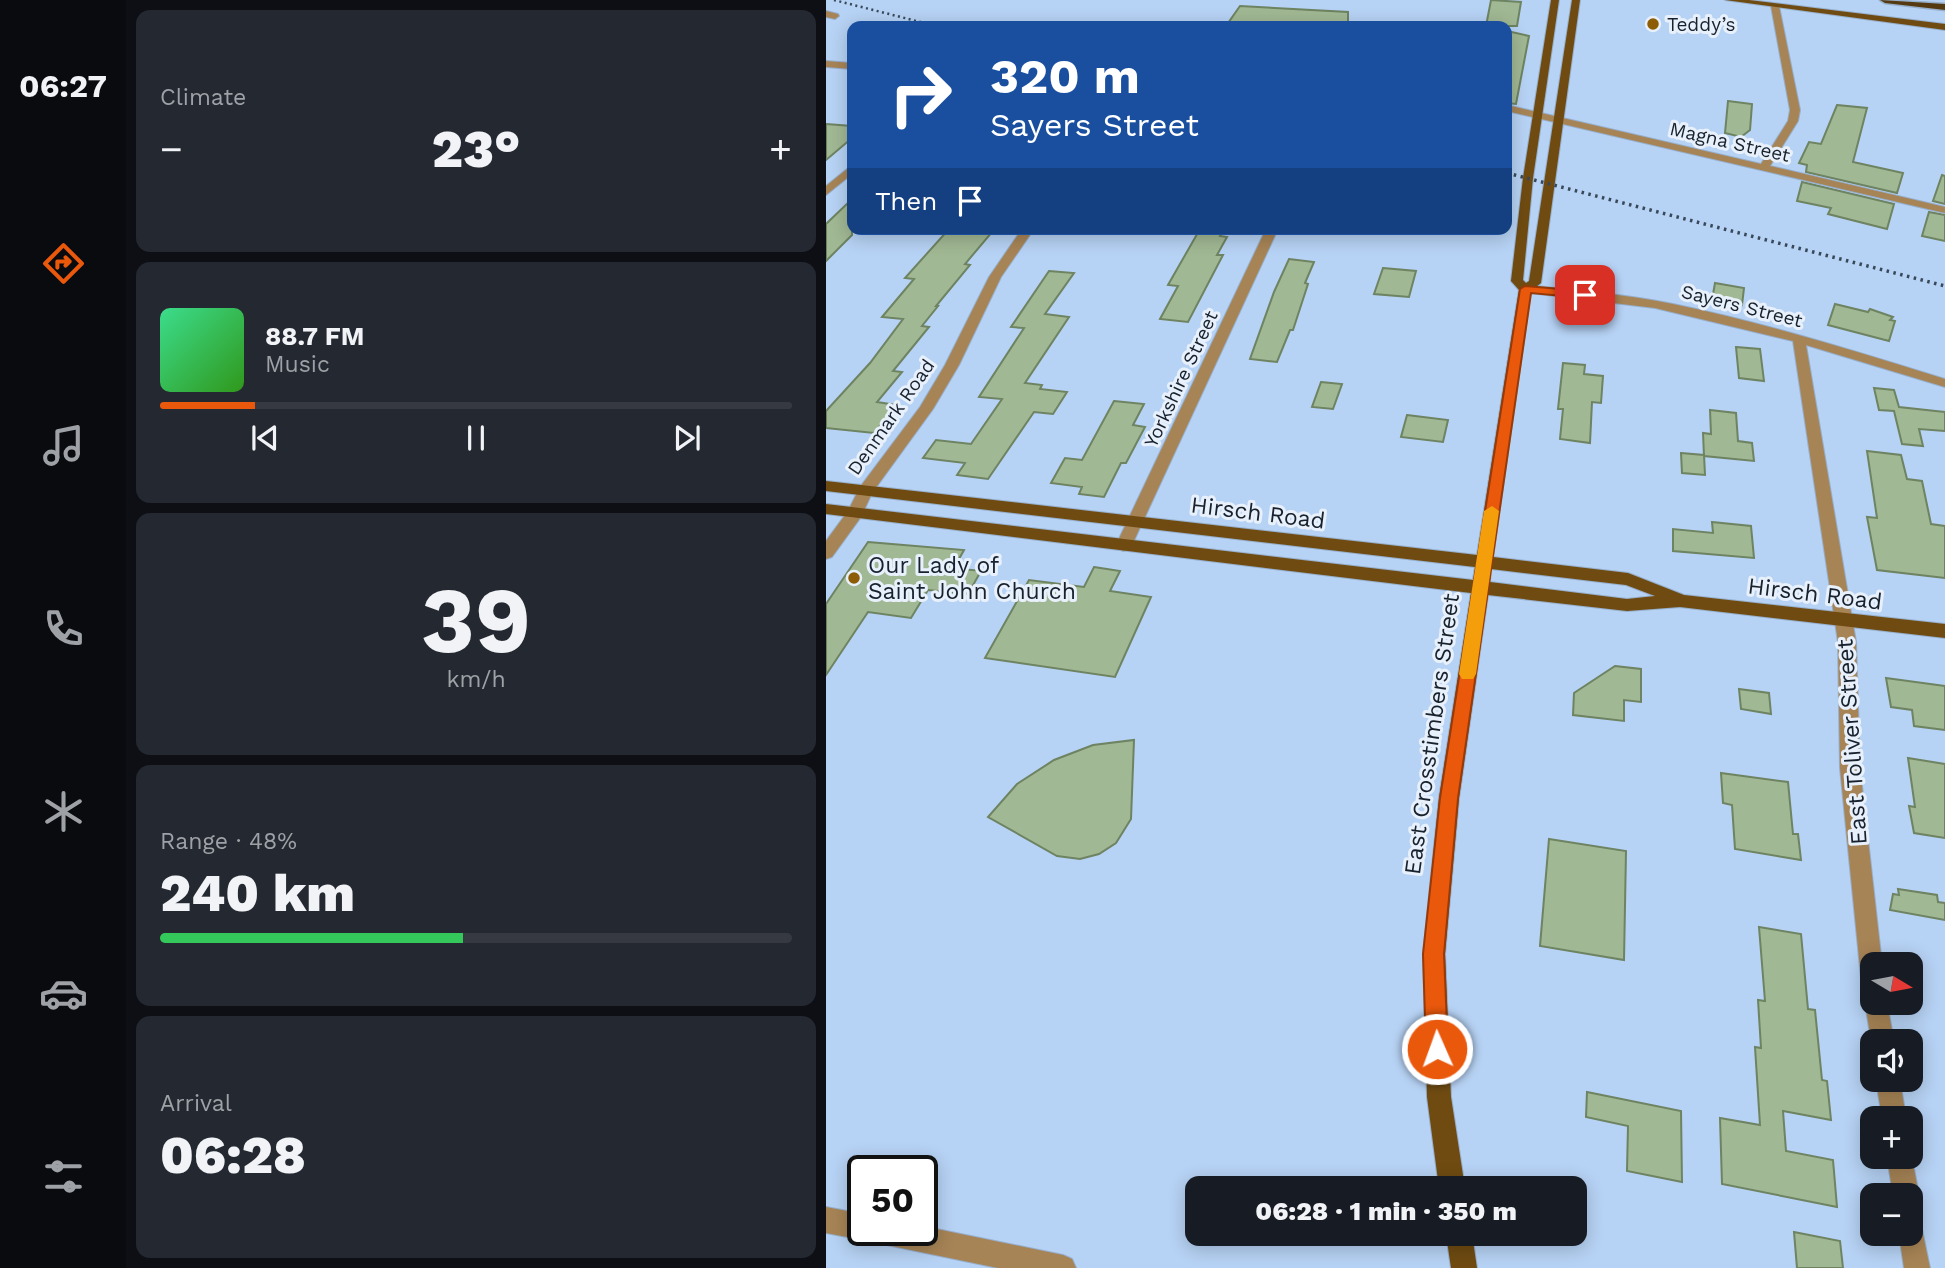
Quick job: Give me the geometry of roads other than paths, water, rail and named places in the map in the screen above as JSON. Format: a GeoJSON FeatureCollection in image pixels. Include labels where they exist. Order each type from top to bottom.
{"type":"FeatureCollection","features":[{"type":"Feature","properties":{"kind":"highway"},"geometry":{"type":"LineString","coordinates":[[1885,0],[1941,5]]}},
{"type":"Feature","properties":{"kind":"main road","name":"East Crosstimbers Street"},"geometry":{"type":"LineString","coordinates":[[1525,289],[1517,281],[1555,0]]}},
{"type":"Feature","properties":{"kind":"main road","name":"East Crosstimbers Street"},"geometry":{"type":"LineString","coordinates":[[1525,289],[1535,283],[1576,0]]}},
{"type":"Feature","properties":{"kind":"main road"},"geometry":{"type":"LineString","coordinates":[[1729,0],[1945,27]]}},
{"type":"Feature","properties":{"kind":"main road","name":"East Crosstimbers Street"},"geometry":{"type":"LineString","coordinates":[[1450,1176],[1439,1097],[1434,954],[1449,798],[1525,289]]}},
{"type":"Feature","properties":{"kind":"main road","name":"Hirsch Road"},"geometry":{"type":"LineString","coordinates":[[826,486],[1628,579],[1680,601]]}},
{"type":"Feature","properties":{"kind":"main road","name":"Hirsch Road"},"geometry":{"type":"LineString","coordinates":[[826,509],[1627,605],[1680,601],[1945,631]]}},
{"type":"Feature","properties":{"kind":"main road"},"geometry":{"type":"LineString","coordinates":[[1461,1246],[1464,1268]]}},
{"type":"Feature","properties":{"kind":"street"},"geometry":{"type":"LineString","coordinates":[[1764,168],[1793,121],[1795,110],[1775,6]]}},
{"type":"Feature","properties":{"kind":"street"},"geometry":{"type":"LineString","coordinates":[[826,64],[847,66]]}},
{"type":"Feature","properties":{"kind":"street","name":"Magna Street"},"geometry":{"type":"LineString","coordinates":[[1512,109],[1945,210]]}},
{"type":"Feature","properties":{"kind":"street"},"geometry":{"type":"LineString","coordinates":[[826,192],[847,173]]}},
{"type":"Feature","properties":{"kind":"street","name":"Denmark Road"},"geometry":{"type":"LineString","coordinates":[[826,553],[855,513],[865,491],[926,409],[952,365],[995,277],[1024,235]]}},
{"type":"Feature","properties":{"kind":"street","name":"Yorkshire Street"},"geometry":{"type":"LineString","coordinates":[[1125,545],[1269,235]]}},
{"type":"Feature","properties":{"kind":"street","name":"Sayers Street"},"geometry":{"type":"LineString","coordinates":[[1525,289],[1604,296],[1672,308],[1847,351],[1945,383]]}},
{"type":"Feature","properties":{"kind":"street","name":"East Toliver Street"},"geometry":{"type":"LineString","coordinates":[[1799,340],[1844,620],[1850,768],[1869,952]]}},
{"type":"Feature","properties":{"kind":"street"},"geometry":{"type":"LineString","coordinates":[[826,1220],[847,1224]]}},
{"type":"Feature","properties":{"kind":"street"},"geometry":{"type":"LineString","coordinates":[[938,1242],[1063,1268]]}},
{"type":"Feature","properties":{"kind":"street"},"geometry":{"type":"LineString","coordinates":[[1914,1246],[1917,1268]]}},
{"type":"Feature","properties":{"kind":"railway"},"geometry":{"type":"LineString","coordinates":[[834,0],[916,21]]}},
{"type":"Feature","properties":{"kind":"railway"},"geometry":{"type":"LineString","coordinates":[[1512,174],[1945,286]]}},
{"type":"Feature","properties":{"kind":"place","name":"Teddy’s"},"geometry":{"type":"Point","coordinates":[1653,24]}},
{"type":"Feature","properties":{"kind":"place","name":"Our Lady of Saint John Church"},"geometry":{"type":"Point","coordinates":[854,578]}}]}
